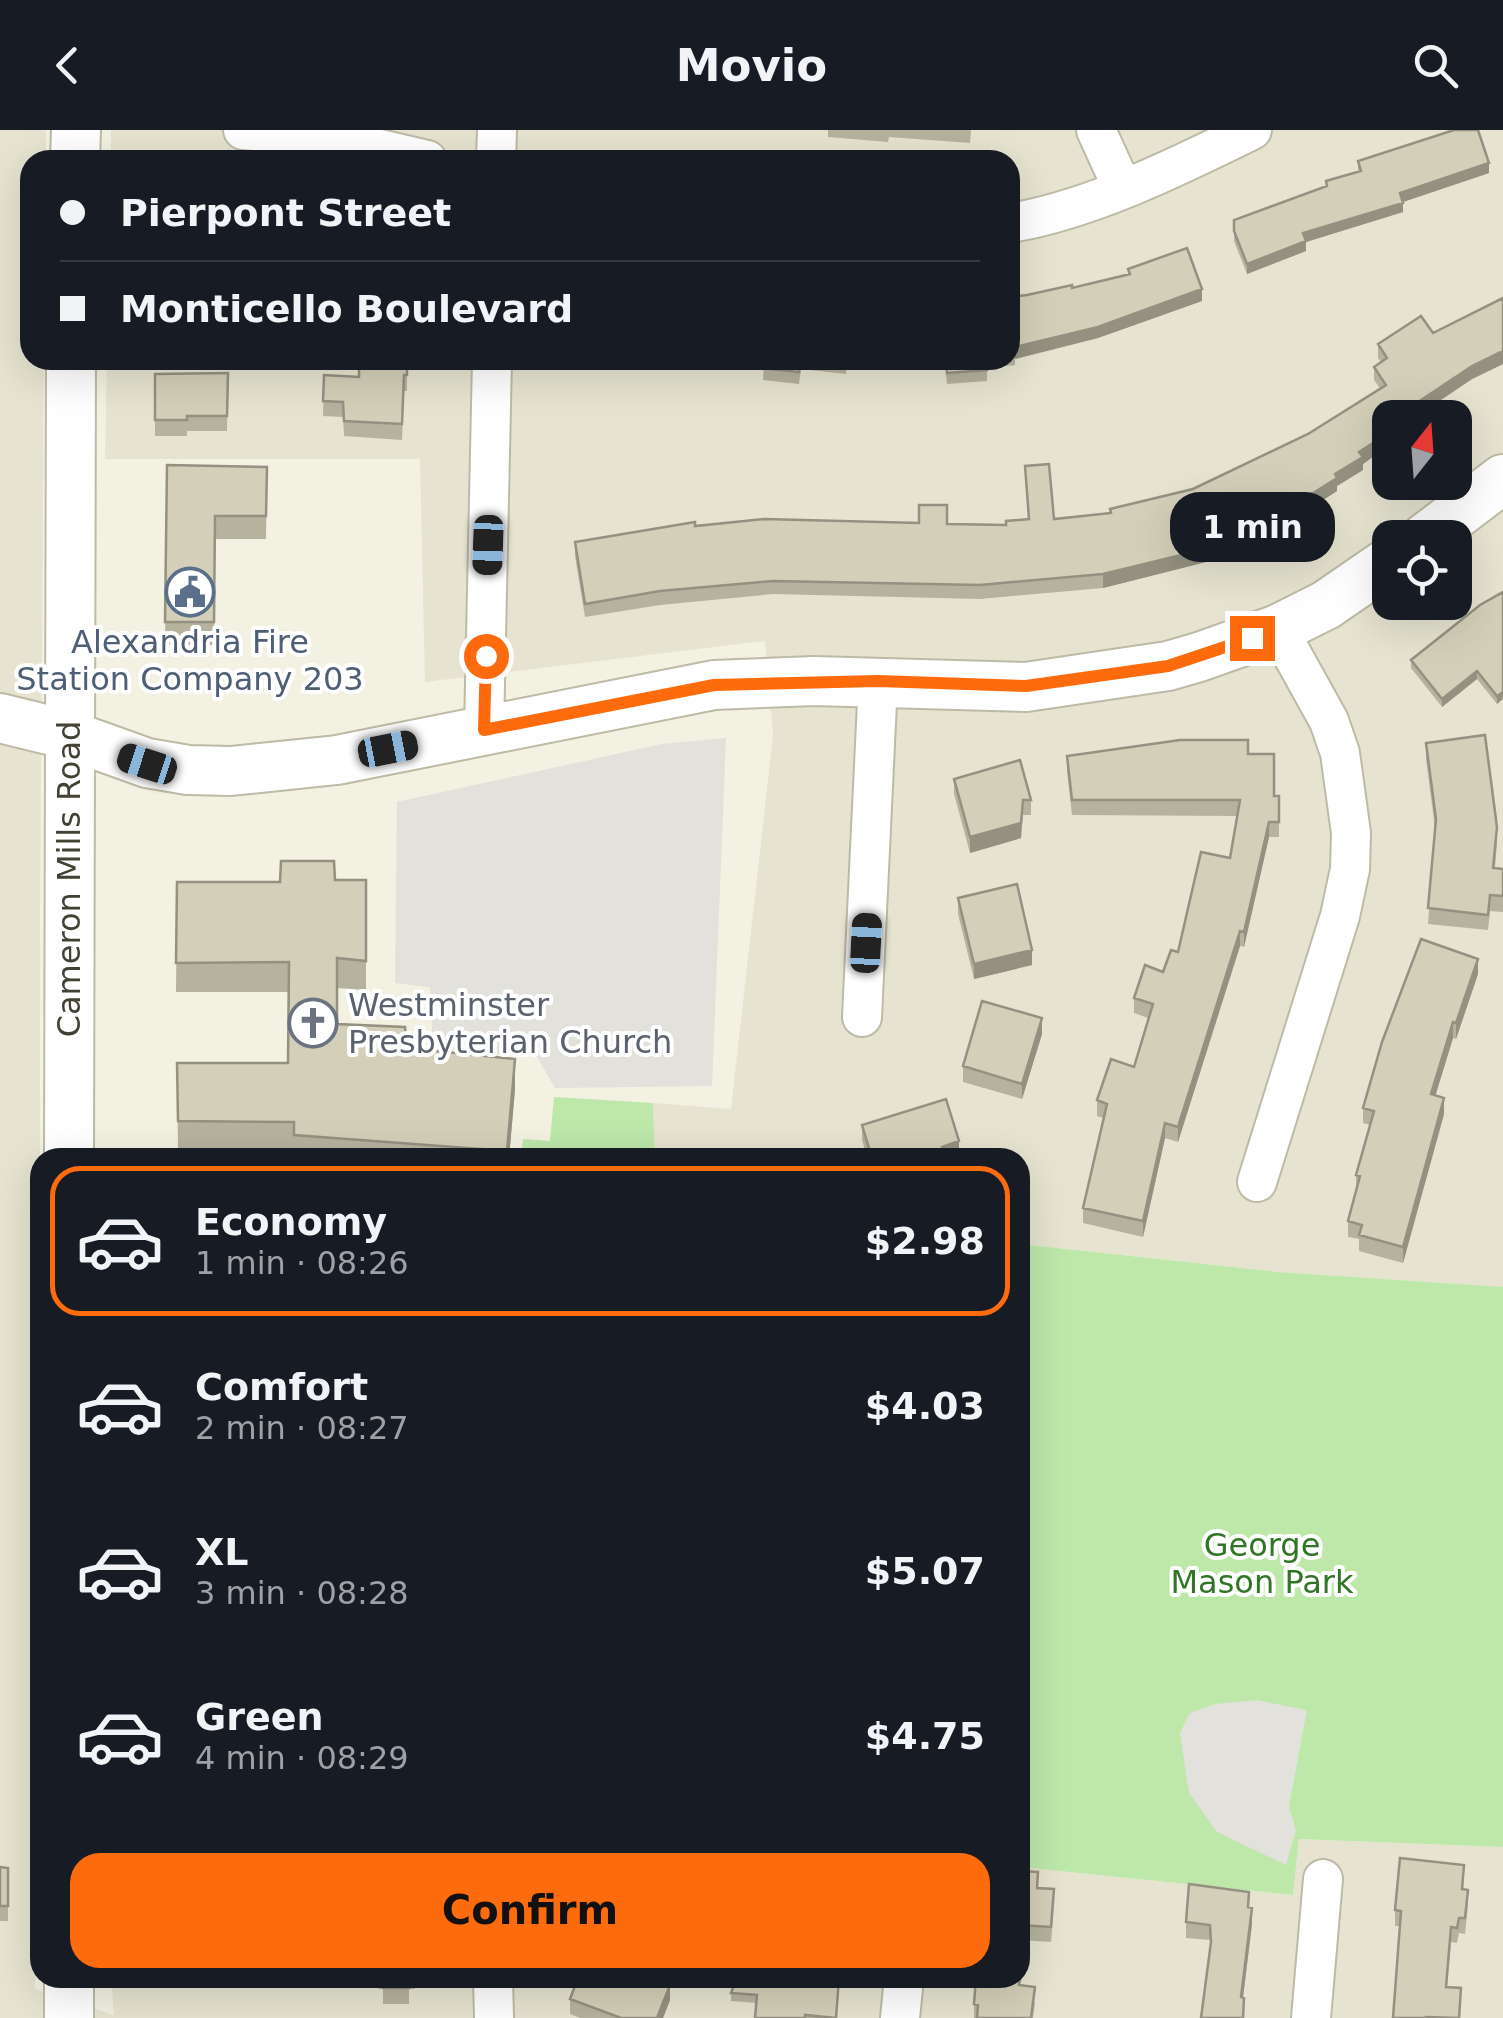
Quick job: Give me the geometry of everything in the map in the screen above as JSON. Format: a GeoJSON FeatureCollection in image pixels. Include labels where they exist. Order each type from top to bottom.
{"type":"FeatureCollection","features":[{"type":"Feature","properties":{"kind":"street"},"geometry":{"type":"LineString","coordinates":[[243,130],[338,140],[382,150]]}},
{"type":"Feature","properties":{"kind":"street"},"geometry":{"type":"LineString","coordinates":[[1096,130],[1122,187]]}},
{"type":"Feature","properties":{"kind":"street"},"geometry":{"type":"LineString","coordinates":[[1020,221],[1042,218],[1122,187],[1252,130]]}},
{"type":"Feature","properties":{"kind":"street","name":"Cameron Mills Road"},"geometry":{"type":"LineString","coordinates":[[70,1148],[71,370]]}},
{"type":"Feature","properties":{"kind":"street"},"geometry":{"type":"LineString","coordinates":[[484,730],[492,370]]}},
{"type":"Feature","properties":{"kind":"street"},"geometry":{"type":"LineString","coordinates":[[1449,520],[1503,479]]}},
{"type":"Feature","properties":{"kind":"street"},"geometry":{"type":"LineString","coordinates":[[0,718],[70,735],[147,764],[188,770],[231,771],[337,760],[714,685],[878,681],[1026,686],[1168,666],[1278,629],[1372,574]]}},
{"type":"Feature","properties":{"kind":"street"},"geometry":{"type":"LineString","coordinates":[[1257,1182],[1340,916],[1350,869],[1351,833],[1340,753],[1329,721],[1278,629]]}},
{"type":"Feature","properties":{"kind":"street"},"geometry":{"type":"LineString","coordinates":[[862,1017],[878,681]]}},
{"type":"Feature","properties":{"kind":"street"},"geometry":{"type":"LineString","coordinates":[[1312,2018],[1323,1880]]}},
{"type":"Feature","properties":{"kind":"street"},"geometry":{"type":"LineString","coordinates":[[70,1988],[70,2018]]}},
{"type":"Feature","properties":{"kind":"street"},"geometry":{"type":"LineString","coordinates":[[492,1988],[494,2018]]}},
{"type":"Feature","properties":{"kind":"street"},"geometry":{"type":"LineString","coordinates":[[900,2018],[903,1988]]}},
{"type":"Feature","properties":{"kind":"shaded area"},"geometry":{"type":"Polygon","coordinates":[[[0,130],[46,130],[46,150],[20,150],[20,370],[44,370],[40,1148],[30,1148],[30,1988],[114,2015],[112,1988],[1030,1988],[1030,1868],[1293,1895],[1299,1839],[1503,1847],[1503,2018],[0,2018],[0,130]]]}},
{"type":"Feature","properties":{"kind":"shaded area"},"geometry":{"type":"Polygon","coordinates":[[[111,130],[1503,130],[1503,1287],[1278,1272],[1030,1245],[1030,1148],[655,1148],[653,1103],[731,1109],[773,735],[765,641],[425,682],[420,459],[105,459],[107,370],[1020,370],[1020,150],[111,150],[111,130]]]}},
{"type":"Feature","properties":{"kind":"shaded area"},"geometry":{"type":"Polygon","coordinates":[[[726,738],[712,1086],[555,1088],[537,1057],[433,1050],[430,987],[395,983],[397,802],[662,744],[726,738]]]}},
{"type":"Feature","properties":{"kind":"shaded area"},"geometry":{"type":"Polygon","coordinates":[[[1256,1700],[1307,1710],[1289,1806],[1296,1831],[1286,1865],[1217,1832],[1189,1793],[1180,1733],[1190,1713],[1215,1704],[1256,1700]]]}},
{"type":"Feature","properties":{"kind":"green space"},"geometry":{"type":"Polygon","coordinates":[[[554,1097],[653,1103],[655,1148],[522,1148],[523,1139],[550,1141],[554,1097]]]}},
{"type":"Feature","properties":{"kind":"green space","name":"George Mason Park"},"geometry":{"type":"Polygon","coordinates":[[[1030,1245],[1278,1272],[1503,1287],[1503,1847],[1299,1839],[1293,1895],[1030,1868],[1030,1245]]]}},
{"type":"Feature","properties":{"kind":"building"},"geometry":{"type":"Polygon","coordinates":[[[1454,130],[1478,130],[1489,163],[1400,193],[1403,203],[1303,233],[1306,241],[1247,264],[1234,231],[1234,220],[1327,186],[1326,181],[1361,171],[1358,161],[1454,130]]]}},
{"type":"Feature","properties":{"kind":"building"},"geometry":{"type":"Polygon","coordinates":[[[1187,248],[1202,289],[1098,327],[1020,346],[1020,296],[1130,274],[1128,269],[1187,248]]]}},
{"type":"Feature","properties":{"kind":"building"},"geometry":{"type":"Polygon","coordinates":[[[1503,298],[1503,351],[1472,366],[1421,400],[1372,400],[1372,444],[1359,452],[1363,457],[1286,510],[1206,549],[1103,574],[980,585],[773,581],[660,591],[585,604],[575,542],[695,522],[695,526],[764,519],[919,523],[919,505],[947,505],[947,524],[1006,525],[1006,521],[1029,519],[1025,466],[1049,464],[1054,519],[1111,513],[1110,509],[1193,489],[1308,434],[1386,385],[1374,367],[1387,358],[1378,344],[1421,316],[1433,333],[1503,298]]]}},
{"type":"Feature","properties":{"kind":"building"},"geometry":{"type":"Polygon","coordinates":[[[359,370],[407,370],[402,424],[344,421],[343,402],[323,401],[324,375],[359,377],[359,370]]]}},
{"type":"Feature","properties":{"kind":"building"},"geometry":{"type":"Polygon","coordinates":[[[228,373],[227,416],[155,420],[155,374],[228,373]]]}},
{"type":"Feature","properties":{"kind":"building","name":"Alexandria Fire Station Company 203"},"geometry":{"type":"Polygon","coordinates":[[[167,465],[267,467],[266,516],[215,516],[214,622],[165,622],[167,465]]]}},
{"type":"Feature","properties":{"kind":"building"},"geometry":{"type":"Polygon","coordinates":[[[1503,592],[1503,692],[1497,696],[1477,671],[1442,699],[1411,660],[1461,620],[1472,620],[1472,611],[1503,592]]]}},
{"type":"Feature","properties":{"kind":"building"},"geometry":{"type":"Polygon","coordinates":[[[1485,735],[1497,827],[1493,868],[1503,869],[1503,896],[1490,895],[1488,915],[1428,908],[1436,819],[1426,743],[1485,735]]]}},
{"type":"Feature","properties":{"kind":"building"},"geometry":{"type":"Polygon","coordinates":[[[1180,740],[1248,740],[1248,754],[1274,754],[1274,796],[1279,796],[1279,822],[1269,822],[1244,932],[1240,931],[1178,1127],[1165,1123],[1143,1221],[1083,1208],[1107,1104],[1097,1100],[1111,1059],[1134,1067],[1153,1004],[1134,998],[1145,965],[1163,972],[1171,950],[1178,952],[1201,852],[1230,858],[1240,800],[1072,800],[1067,756],[1180,740]]]}},
{"type":"Feature","properties":{"kind":"building"},"geometry":{"type":"Polygon","coordinates":[[[1020,760],[1031,800],[1023,800],[1021,823],[970,837],[954,779],[1020,760]]]}},
{"type":"Feature","properties":{"kind":"building","name":"Westminster Presbyterian Church"},"geometry":{"type":"Polygon","coordinates":[[[281,861],[334,861],[335,880],[366,880],[366,961],[337,958],[337,1024],[405,1027],[407,1048],[515,1059],[507,1148],[294,1135],[294,1122],[178,1121],[177,1063],[288,1063],[289,962],[176,963],[177,882],[280,882],[281,861]]]}},
{"type":"Feature","properties":{"kind":"building"},"geometry":{"type":"Polygon","coordinates":[[[1017,884],[1032,950],[974,964],[958,898],[1017,884]]]}},
{"type":"Feature","properties":{"kind":"building"},"geometry":{"type":"Polygon","coordinates":[[[1421,939],[1478,959],[1431,1094],[1444,1098],[1403,1247],[1359,1235],[1362,1225],[1348,1221],[1374,1111],[1363,1108],[1382,1042],[1421,939]]]}},
{"type":"Feature","properties":{"kind":"building"},"geometry":{"type":"Polygon","coordinates":[[[982,1001],[1042,1018],[1022,1084],[963,1066],[982,1001]]]}},
{"type":"Feature","properties":{"kind":"building"},"geometry":{"type":"Polygon","coordinates":[[[946,1099],[959,1141],[942,1148],[869,1148],[862,1125],[946,1099]]]}},
{"type":"Feature","properties":{"kind":"building"},"geometry":{"type":"Polygon","coordinates":[[[1400,1858],[1464,1865],[1462,1889],[1468,1890],[1465,1918],[1459,1918],[1457,1928],[1451,1927],[1446,1987],[1461,1988],[1459,2018],[1393,2018],[1401,1911],[1395,1910],[1400,1858]]]}},
{"type":"Feature","properties":{"kind":"building"},"geometry":{"type":"Polygon","coordinates":[[[0,1867],[8,1868],[8,1906],[0,1906],[0,1867]]]}},
{"type":"Feature","properties":{"kind":"building"},"geometry":{"type":"Polygon","coordinates":[[[1030,1872],[1038,1872],[1037,1888],[1054,1889],[1051,1927],[1030,1926],[1030,1872]]]}},
{"type":"Feature","properties":{"kind":"building"},"geometry":{"type":"Polygon","coordinates":[[[1189,1884],[1249,1892],[1248,1907],[1252,1908],[1241,1997],[1243,2018],[1201,2018],[1210,1925],[1186,1922],[1189,1884]]]}},
{"type":"Feature","properties":{"kind":"building"},"geometry":{"type":"Polygon","coordinates":[[[1035,1987],[1031,2018],[977,2018],[978,2005],[974,2004],[975,1988],[1035,1987]]]}},
{"type":"Feature","properties":{"kind":"building"},"geometry":{"type":"Polygon","coordinates":[[[574,1988],[669,1988],[657,2018],[621,2018],[570,1999],[574,1988]]]}},
{"type":"Feature","properties":{"kind":"building"},"geometry":{"type":"Polygon","coordinates":[[[733,1988],[838,1988],[836,2018],[755,2018],[757,1995],[731,1993],[733,1988]]]}},
{"type":"Feature","properties":{"kind":"place","name":"Alexandria Fire Station Company 203"},"geometry":{"type":"Point","coordinates":[190,592]}},
{"type":"Feature","properties":{"kind":"place","name":"Westminster Presbyterian Church"},"geometry":{"type":"Point","coordinates":[313,1023]}},
{"type":"Feature","properties":{"kind":"route"},"geometry":{"type":"LineString","coordinates":[[486,656],[484,730],[714,685],[878,681],[1026,686],[1168,666],[1252,638]]}}]}
